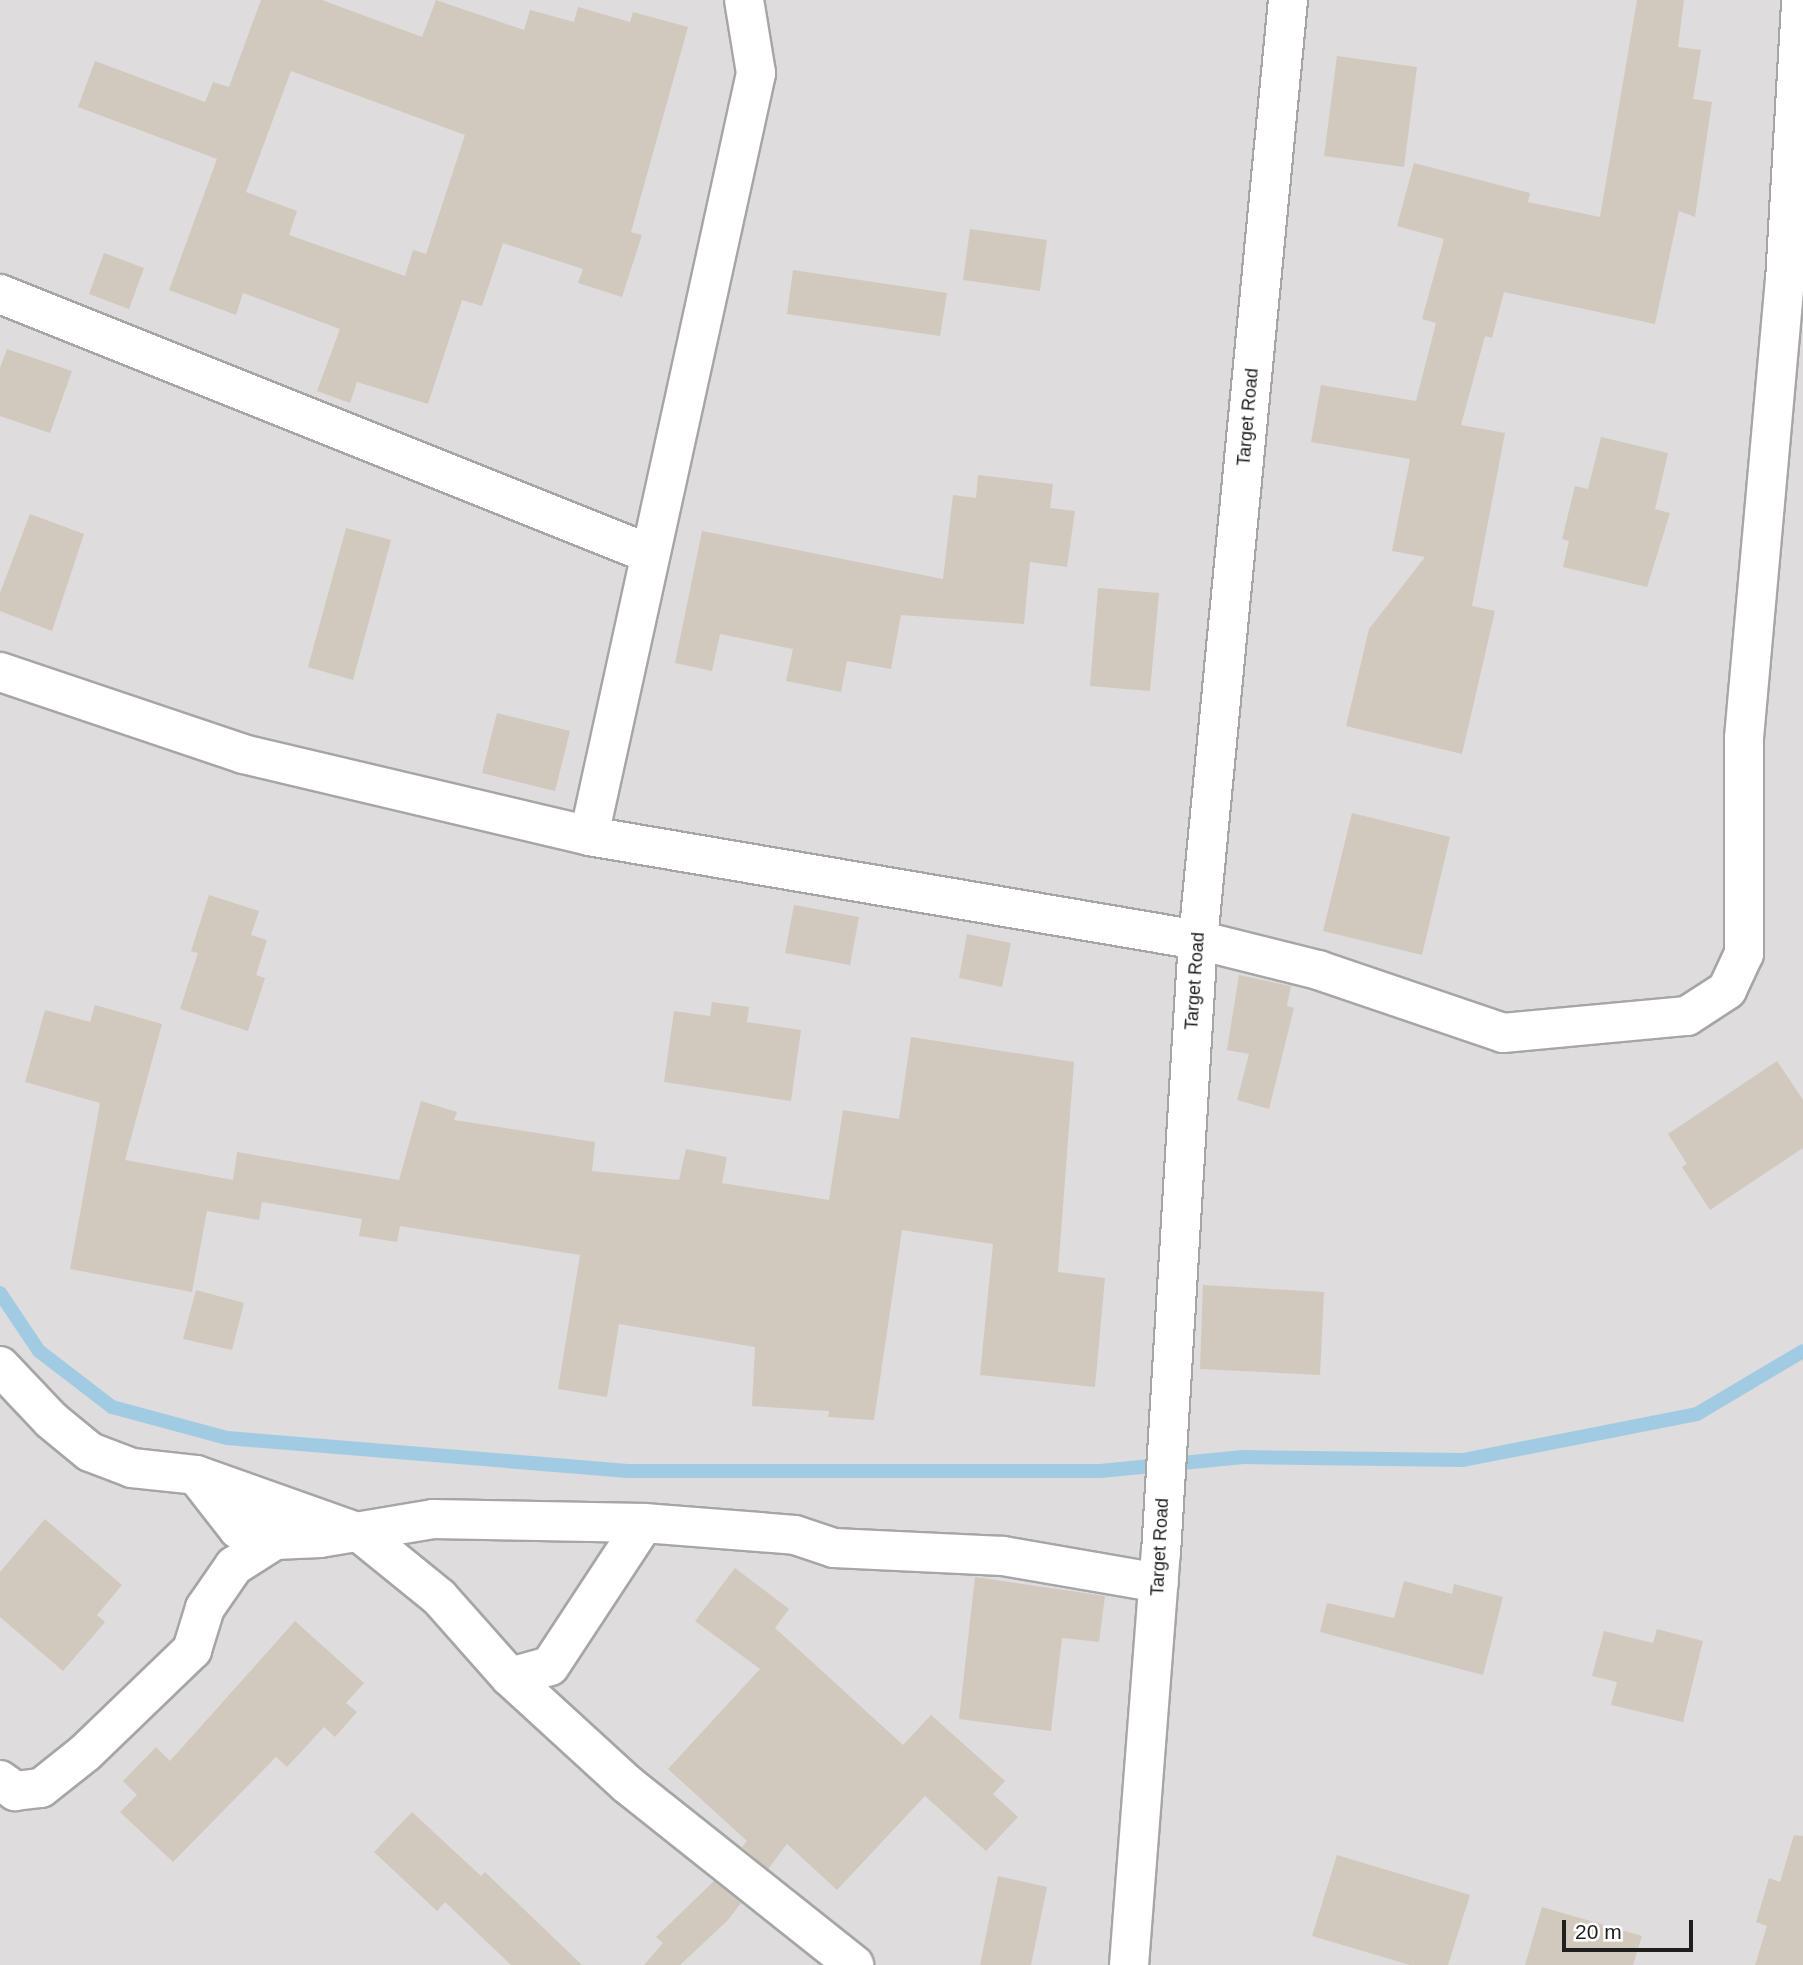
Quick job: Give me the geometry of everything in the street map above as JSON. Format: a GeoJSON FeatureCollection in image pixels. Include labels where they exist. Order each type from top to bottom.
{"type":"FeatureCollection","features":[{"type":"Feature","properties":{"kind":"street"},"geometry":{"type":"LineString","coordinates":[[589,836],[756,73],[744,0]]}},
{"type":"Feature","properties":{"kind":"street","name":"Target Road"},"geometry":{"type":"LineString","coordinates":[[1129,1965],[1160,1568],[1198,940],[1288,0]]}},
{"type":"Feature","properties":{"kind":"street"},"geometry":{"type":"LineString","coordinates":[[0,672],[243,754],[589,836],[1198,940],[1318,970],[1503,1033],[1687,1016],[1727,990],[1744,954],[1744,738],[1785,281],[1801,0]]}},
{"type":"Feature","properties":{"kind":"street"},"geometry":{"type":"LineString","coordinates":[[0,294],[650,554]]}},
{"type":"Feature","properties":{"kind":"street"},"geometry":{"type":"LineString","coordinates":[[0,1366],[51,1420],[90,1452],[132,1468],[196,1475],[360,1533],[439,1598],[510,1676],[628,1785],[854,1965]]}},
{"type":"Feature","properties":{"kind":"street"},"geometry":{"type":"LineString","coordinates":[[196,1475],[238,1529],[275,1540],[360,1533],[433,1519],[644,1523],[795,1535],[834,1548],[1003,1556],[1160,1568]]}},
{"type":"Feature","properties":{"kind":"street"},"geometry":{"type":"LineString","coordinates":[[510,1676],[550,1666],[644,1523]]}},
{"type":"Feature","properties":{"kind":"street"},"geometry":{"type":"LineString","coordinates":[[5,1796],[41,1788],[192,1650],[205,1608],[234,1566],[275,1540]]}},
{"type":"Feature","properties":{"kind":"shaded area"},"geometry":{"type":"Polygon","coordinates":[[[0,0],[1803,0],[1803,1965],[0,1965],[0,0]]]}},
{"type":"Feature","properties":{"kind":"building"},"geometry":{"type":"Polygon","coordinates":[[[261,0],[322,0],[422,37],[436,0],[524,30],[530,10],[574,22],[578,7],[630,22],[633,12],[688,27],[631,232],[642,235],[622,297],[578,283],[583,269],[503,243],[482,306],[462,300],[428,404],[357,382],[350,403],[317,391],[340,329],[243,293],[236,315],[169,290],[217,159],[78,107],[95,61],[205,102],[213,82],[229,87],[261,0]],[[291,71],[246,192],[297,211],[289,235],[405,276],[413,250],[426,254],[465,135],[291,71]]]}},
{"type":"Feature","properties":{"kind":"building"},"geometry":{"type":"Polygon","coordinates":[[[1637,0],[1684,0],[1678,47],[1701,50],[1693,99],[1712,102],[1695,217],[1679,211],[1655,324],[1504,292],[1492,338],[1485,336],[1461,425],[1505,433],[1472,606],[1495,611],[1462,754],[1346,726],[1369,629],[1425,557],[1392,551],[1410,459],[1311,442],[1321,385],[1416,401],[1436,323],[1422,319],[1444,239],[1397,226],[1414,163],[1530,193],[1528,202],[1600,217],[1637,0]]]}},
{"type":"Feature","properties":{"kind":"building"},"geometry":{"type":"Polygon","coordinates":[[[1337,56],[1417,67],[1404,167],[1324,156],[1337,56]]]}},
{"type":"Feature","properties":{"kind":"building"},"geometry":{"type":"Polygon","coordinates":[[[970,229],[1047,240],[1040,291],[963,280],[970,229]]]}},
{"type":"Feature","properties":{"kind":"building"},"geometry":{"type":"Polygon","coordinates":[[[104,253],[144,268],[129,309],[89,294],[104,253]]]}},
{"type":"Feature","properties":{"kind":"building"},"geometry":{"type":"Polygon","coordinates":[[[793,270],[947,293],[940,336],[787,314],[793,270]]]}},
{"type":"Feature","properties":{"kind":"building"},"geometry":{"type":"Polygon","coordinates":[[[7,349],[72,371],[50,433],[0,416],[0,368],[7,349]]]}},
{"type":"Feature","properties":{"kind":"building"},"geometry":{"type":"Polygon","coordinates":[[[1601,437],[1668,453],[1655,509],[1670,513],[1647,587],[1563,567],[1569,541],[1562,539],[1575,486],[1588,489],[1601,437]]]}},
{"type":"Feature","properties":{"kind":"building"},"geometry":{"type":"Polygon","coordinates":[[[978,475],[1053,484],[1050,508],[1075,511],[1067,567],[1030,562],[1024,624],[901,615],[891,669],[847,661],[841,692],[786,681],[793,649],[720,634],[712,671],[675,663],[702,531],[943,579],[953,495],[976,498],[978,475]]]}},
{"type":"Feature","properties":{"kind":"building"},"geometry":{"type":"Polygon","coordinates":[[[30,514],[84,534],[52,631],[0,611],[0,593],[30,514]]]}},
{"type":"Feature","properties":{"kind":"building"},"geometry":{"type":"Polygon","coordinates":[[[346,528],[391,540],[353,680],[308,667],[346,528]]]}},
{"type":"Feature","properties":{"kind":"building"},"geometry":{"type":"Polygon","coordinates":[[[1098,588],[1159,593],[1150,691],[1090,686],[1098,588]]]}},
{"type":"Feature","properties":{"kind":"building"},"geometry":{"type":"Polygon","coordinates":[[[497,713],[570,731],[555,791],[482,773],[497,713]]]}},
{"type":"Feature","properties":{"kind":"building"},"geometry":{"type":"Polygon","coordinates":[[[1352,813],[1450,837],[1422,955],[1323,931],[1352,813]]]}},
{"type":"Feature","properties":{"kind":"building"},"geometry":{"type":"Polygon","coordinates":[[[209,895],[259,911],[251,935],[267,940],[256,975],[265,978],[248,1031],[180,1009],[198,953],[191,951],[209,895]]]}},
{"type":"Feature","properties":{"kind":"building"},"geometry":{"type":"Polygon","coordinates":[[[794,905],[859,917],[850,965],[785,953],[794,905]]]}},
{"type":"Feature","properties":{"kind":"building"},"geometry":{"type":"Polygon","coordinates":[[[967,934],[1011,943],[1002,987],[959,978],[967,934]]]}},
{"type":"Feature","properties":{"kind":"building"},"geometry":{"type":"Polygon","coordinates":[[[1239,975],[1291,986],[1287,1006],[1294,1008],[1269,1109],[1237,1100],[1249,1054],[1227,1050],[1239,975]]]}},
{"type":"Feature","properties":{"kind":"building"},"geometry":{"type":"Polygon","coordinates":[[[712,1002],[749,1007],[747,1022],[801,1030],[791,1101],[664,1082],[674,1011],[710,1016],[712,1002]]]}},
{"type":"Feature","properties":{"kind":"building"},"geometry":{"type":"Polygon","coordinates":[[[95,1005],[162,1024],[125,1160],[233,1180],[237,1152],[399,1180],[421,1101],[457,1112],[454,1120],[595,1142],[592,1171],[679,1180],[686,1149],[727,1157],[722,1183],[829,1200],[843,1110],[899,1119],[911,1037],[1074,1062],[1058,1272],[1105,1278],[1095,1387],[980,1375],[993,1244],[902,1230],[874,1420],[828,1417],[829,1411],[752,1406],[755,1347],[619,1324],[607,1397],[558,1389],[580,1255],[400,1226],[397,1242],[359,1236],[362,1219],[262,1202],[259,1220],[207,1211],[192,1292],[70,1269],[100,1103],[25,1082],[45,1010],[90,1022],[95,1005]]]}},
{"type":"Feature","properties":{"kind":"building"},"geometry":{"type":"Polygon","coordinates":[[[1777,1061],[1803,1100],[1803,1148],[1710,1210],[1682,1167],[1687,1164],[1668,1134],[1777,1061]]]}},
{"type":"Feature","properties":{"kind":"building"},"geometry":{"type":"Polygon","coordinates":[[[1203,1285],[1324,1292],[1320,1375],[1200,1369],[1203,1285]]]}},
{"type":"Feature","properties":{"kind":"building"},"geometry":{"type":"Polygon","coordinates":[[[196,1290],[244,1303],[232,1350],[183,1339],[196,1290]]]}},
{"type":"Feature","properties":{"kind":"building"},"geometry":{"type":"Polygon","coordinates":[[[45,1519],[122,1585],[97,1615],[105,1622],[63,1671],[0,1617],[0,1572],[45,1519]]]}},
{"type":"Feature","properties":{"kind":"building"},"geometry":{"type":"Polygon","coordinates":[[[735,1568],[789,1609],[775,1628],[903,1745],[931,1715],[1005,1781],[993,1794],[1018,1817],[986,1851],[925,1796],[837,1890],[787,1844],[768,1869],[742,1847],[747,1841],[668,1769],[760,1669],[695,1621],[735,1568]]]}},
{"type":"Feature","properties":{"kind":"building"},"geometry":{"type":"Polygon","coordinates":[[[975,1577],[1105,1596],[1099,1642],[1062,1638],[1051,1731],[959,1719],[975,1577]]]}},
{"type":"Feature","properties":{"kind":"building"},"geometry":{"type":"Polygon","coordinates":[[[1404,1581],[1452,1594],[1454,1584],[1503,1597],[1483,1675],[1320,1632],[1327,1603],[1394,1618],[1404,1581]]]}},
{"type":"Feature","properties":{"kind":"building"},"geometry":{"type":"Polygon","coordinates":[[[295,1621],[364,1683],[346,1703],[357,1712],[335,1737],[324,1727],[287,1767],[276,1757],[173,1862],[120,1812],[137,1795],[123,1781],[156,1747],[170,1761],[295,1621]]]}},
{"type":"Feature","properties":{"kind":"building"},"geometry":{"type":"Polygon","coordinates":[[[1657,1629],[1703,1641],[1683,1722],[1611,1705],[1617,1682],[1592,1676],[1604,1631],[1653,1643],[1657,1629]]]}},
{"type":"Feature","properties":{"kind":"building"},"geometry":{"type":"Polygon","coordinates":[[[412,1812],[481,1876],[485,1872],[582,1965],[511,1965],[445,1902],[437,1911],[374,1852],[412,1812]]]}},
{"type":"Feature","properties":{"kind":"building"},"geometry":{"type":"Polygon","coordinates":[[[1794,1835],[1803,1836],[1803,1965],[1755,1965],[1767,1926],[1756,1922],[1769,1878],[1780,1882],[1794,1835]]]}},
{"type":"Feature","properties":{"kind":"building"},"geometry":{"type":"Polygon","coordinates":[[[1337,1855],[1470,1895],[1448,1965],[1410,1965],[1312,1936],[1337,1855]]]}},
{"type":"Feature","properties":{"kind":"building"},"geometry":{"type":"Polygon","coordinates":[[[998,1876],[1047,1887],[1031,1965],[980,1965],[998,1876]]]}},
{"type":"Feature","properties":{"kind":"building"},"geometry":{"type":"Polygon","coordinates":[[[714,1881],[741,1903],[728,1920],[680,1965],[644,1965],[663,1943],[656,1937],[714,1881]]]}},
{"type":"Feature","properties":{"kind":"building"},"geometry":{"type":"Polygon","coordinates":[[[1542,1907],[1642,1936],[1633,1965],[1525,1965],[1542,1907]]]}},
{"type":"Feature","properties":{"kind":"waterway"},"geometry":{"type":"LineString","coordinates":[[0,1293],[39,1351],[112,1407],[227,1438],[628,1471],[1100,1471],[1243,1457],[1463,1460],[1697,1414],[1803,1351]]}}]}
